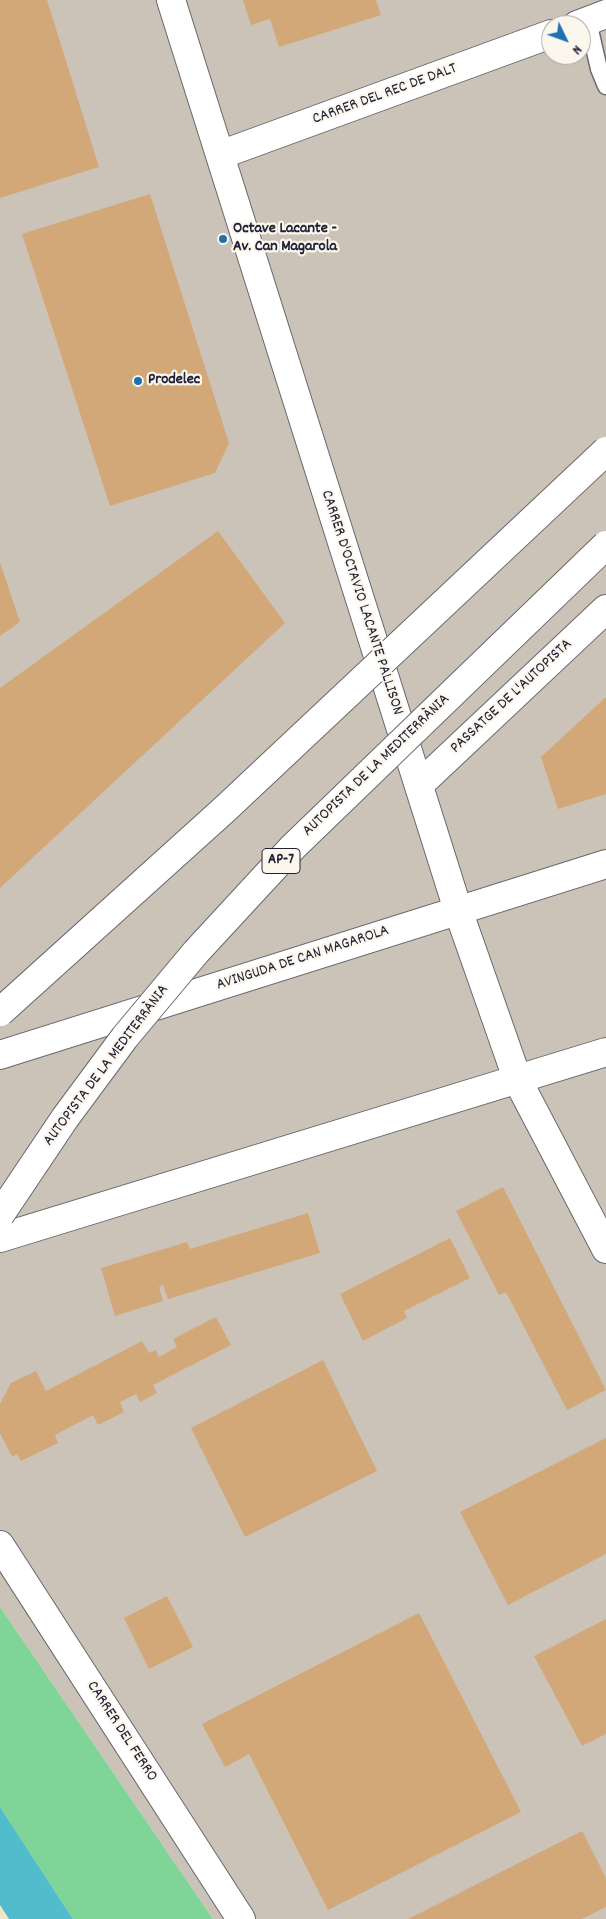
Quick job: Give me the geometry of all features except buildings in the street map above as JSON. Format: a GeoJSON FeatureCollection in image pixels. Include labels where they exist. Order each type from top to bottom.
{"type":"FeatureCollection","features":[{"type":"Feature","properties":{"kind":"main road","name":"CARRER D'OCTAVIO LACANTE PALLISON"},"geometry":{"type":"LineString","coordinates":[[171,0],[458,910],[518,1081],[606,1249]]}},
{"type":"Feature","properties":{"kind":"main road","name":"CARRER DEL REC DE DALT"},"geometry":{"type":"LineString","coordinates":[[220,155],[541,38]]}},
{"type":"Feature","properties":{"kind":"main road"},"geometry":{"type":"LineString","coordinates":[[0,1012],[225,809],[606,450]]}},
{"type":"Feature","properties":{"kind":"main road","name":"AUTOPISTA DE LA MEDITERRÀNIA"},"geometry":{"type":"LineString","coordinates":[[0,1216],[65,1118],[125,1037],[196,952],[293,847],[606,544]]}},
{"type":"Feature","properties":{"kind":"main road","name":"PASSATGE DE L'AUTOPISTA"},"geometry":{"type":"LineString","coordinates":[[419,786],[606,609]]}},
{"type":"Feature","properties":{"kind":"main road","name":"AVINGUDA DE CAN MAGAROLA"},"geometry":{"type":"LineString","coordinates":[[0,1055],[606,864]]}},
{"type":"Feature","properties":{"kind":"main road"},"geometry":{"type":"LineString","coordinates":[[0,1238],[518,1081],[606,1052]]}},
{"type":"Feature","properties":{"kind":"main road","name":"CARRER DEL FERRO"},"geometry":{"type":"LineString","coordinates":[[0,1545],[241,1919]]}},
{"type":"Feature","properties":{"kind":"lane"},"geometry":{"type":"LineString","coordinates":[[591,25],[599,69],[606,86]]}},
{"type":"Feature","properties":{"kind":"shaded area"},"geometry":{"type":"Polygon","coordinates":[[[0,0],[606,0],[606,1919],[213,1919],[0,1607],[0,0]]]}},
{"type":"Feature","properties":{"kind":"green space"},"geometry":{"type":"Polygon","coordinates":[[[0,1607],[213,1919],[73,1919],[0,1807],[0,1607]]]}},
{"type":"Feature","properties":{"kind":"water"},"geometry":{"type":"Polygon","coordinates":[[[0,1807],[73,1919],[9,1919],[0,1905],[0,1807]]]}},
{"type":"Feature","properties":{"kind":"place","name":"Octave Lacante - Av. Can Magarola"},"geometry":{"type":"Point","coordinates":[223,239]}},
{"type":"Feature","properties":{"kind":"place","name":"Prodelec"},"geometry":{"type":"Point","coordinates":[138,381]}}]}
